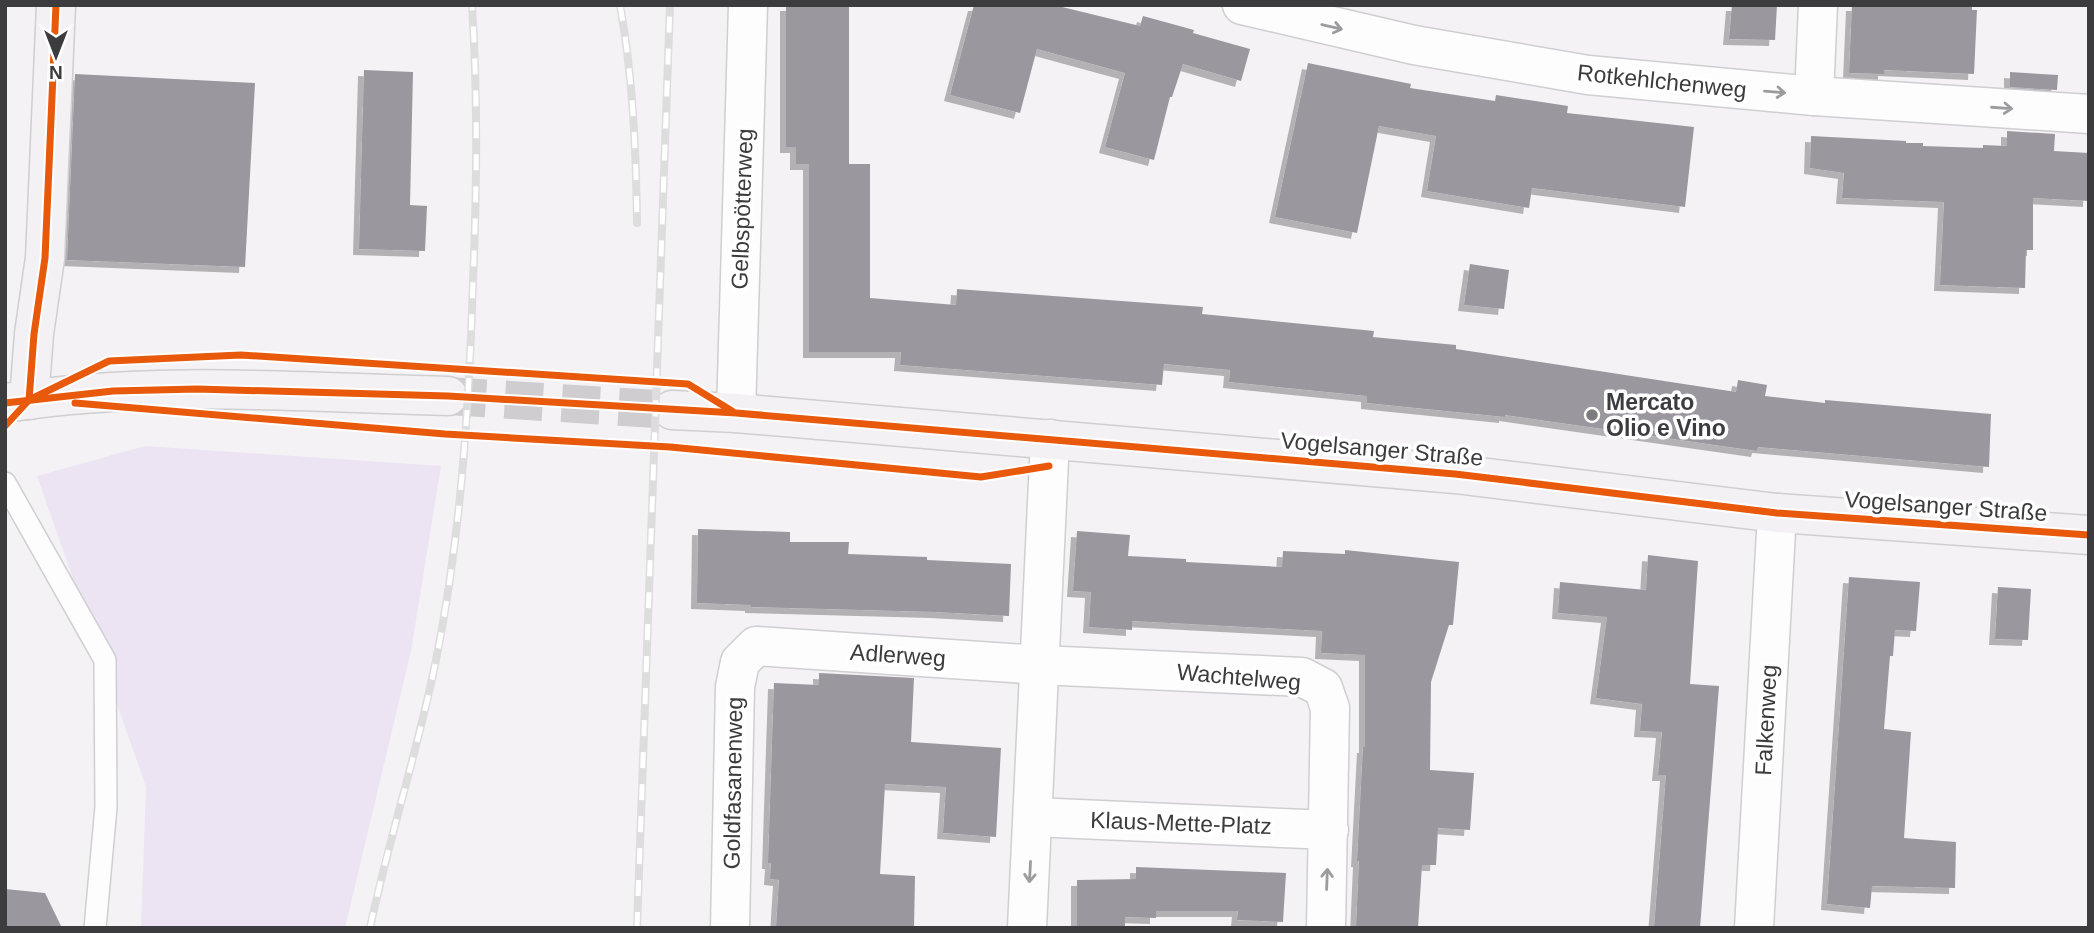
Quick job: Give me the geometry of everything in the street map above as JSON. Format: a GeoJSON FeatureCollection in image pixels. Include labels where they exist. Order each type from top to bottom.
{"type":"FeatureCollection","features":[{"type":"Feature","properties":{"kind":"street"},"geometry":{"type":"LineString","coordinates":[[56,5],[45,258],[34,334],[13,410],[113,391],[197,389],[448,396]]}},
{"type":"Feature","properties":{"kind":"street","name":"Gelbspötterweg"},"geometry":{"type":"LineString","coordinates":[[736,413],[748,5]]}},
{"type":"Feature","properties":{"kind":"street"},"geometry":{"type":"LineString","coordinates":[[1814,96],[1818,5]]}},
{"type":"Feature","properties":{"kind":"street","name":"Rotkehlchenweg"},"geometry":{"type":"LineString","coordinates":[[1265,8],[1414,45],[1588,75],[1814,96],[2089,114]]}},
{"type":"Feature","properties":{"kind":"street","name":"Vogelsanger Straße"},"geometry":{"type":"LineString","coordinates":[[672,410],[736,413],[1455,474],[1777,513],[2089,535]]}},
{"type":"Feature","properties":{"kind":"street"},"geometry":{"type":"LineString","coordinates":[[1027,928],[1050,439]]}},
{"type":"Feature","properties":{"kind":"street","name":"Falkenweg"},"geometry":{"type":"LineString","coordinates":[[1754,928],[1777,513]]}},
{"type":"Feature","properties":{"kind":"street","name":"Adlerweg"},"geometry":{"type":"LineString","coordinates":[[756,646],[1040,665]]}},
{"type":"Feature","properties":{"kind":"street","name":"Goldfasanenweg"},"geometry":{"type":"LineString","coordinates":[[730,928],[734,687],[740,662],[756,646]]}},
{"type":"Feature","properties":{"kind":"street","name":"Wachtelweg"},"geometry":{"type":"LineString","coordinates":[[1040,665],[1303,677],[1323,688],[1330,708],[1326,928]]}},
{"type":"Feature","properties":{"kind":"street","name":"Klaus-Mette-Platz"},"geometry":{"type":"LineString","coordinates":[[1033,817],[1329,830]]}},
{"type":"Feature","properties":{"kind":"lane"},"geometry":{"type":"LineString","coordinates":[[5,483],[104,660],[106,807],[95,928]]}},
{"type":"Feature","properties":{"kind":"shaded area"},"geometry":{"type":"Polygon","coordinates":[[[145,446],[441,466],[411,651],[345,928],[141,928],[146,787],[37,476],[145,446]]]}},
{"type":"Feature","properties":{"kind":"building"},"geometry":{"type":"Polygon","coordinates":[[[786,5],[849,5],[849,164],[870,164],[870,298],[956,305],[957,289],[1203,307],[1202,314],[1374,331],[1373,337],[1456,345],[1456,349],[1736,392],[1738,380],[1767,385],[1765,396],[1825,403],[1825,400],[1991,414],[1989,467],[1758,447],[1757,451],[1505,415],[1367,403],[1367,396],[1229,382],[1230,370],[1164,364],[1162,385],[900,365],[901,352],[809,352],[809,164],[796,164],[796,147],[786,147],[786,5]]]}},
{"type":"Feature","properties":{"kind":"building"},"geometry":{"type":"Polygon","coordinates":[[[974,5],[1054,5],[1140,26],[1143,16],[1250,49],[1241,81],[1183,64],[1170,97],[1154,160],[1105,147],[1125,73],[1037,49],[1020,113],[950,95],[974,5]]]}},
{"type":"Feature","properties":{"kind":"building"},"geometry":{"type":"Polygon","coordinates":[[[1732,5],[1777,5],[1775,40],[1729,39],[1732,5]]]}},
{"type":"Feature","properties":{"kind":"building"},"geometry":{"type":"Polygon","coordinates":[[[1852,5],[1972,6],[1972,10],[1977,10],[1974,74],[1884,70],[1884,74],[1849,73],[1852,5]]]}},
{"type":"Feature","properties":{"kind":"building"},"geometry":{"type":"Polygon","coordinates":[[[1308,63],[1411,84],[1410,88],[1495,101],[1496,95],[1568,106],[1567,113],[1694,127],[1685,207],[1532,188],[1529,208],[1427,191],[1436,136],[1379,126],[1357,233],[1275,217],[1308,63]]]}},
{"type":"Feature","properties":{"kind":"building"},"geometry":{"type":"Polygon","coordinates":[[[364,70],[413,72],[410,205],[427,206],[425,251],[359,249],[364,70]]]}},
{"type":"Feature","properties":{"kind":"building"},"geometry":{"type":"Polygon","coordinates":[[[2010,72],[2058,75],[2057,90],[2010,87],[2010,72]]]}},
{"type":"Feature","properties":{"kind":"building"},"geometry":{"type":"Polygon","coordinates":[[[75,74],[255,83],[245,267],[67,260],[75,74]]]}},
{"type":"Feature","properties":{"kind":"building"},"geometry":{"type":"Polygon","coordinates":[[[2007,131],[2055,134],[2054,151],[2089,153],[2089,201],[2033,198],[2033,250],[2026,250],[2025,288],[1940,285],[1944,202],[1842,198],[1844,173],[1810,168],[1811,136],[1906,141],[1923,143],[1923,146],[1983,148],[1983,145],[2007,146],[2007,131]]]}},
{"type":"Feature","properties":{"kind":"building"},"geometry":{"type":"Polygon","coordinates":[[[1470,264],[1509,270],[1504,309],[1464,305],[1470,264]]]}},
{"type":"Feature","properties":{"kind":"building"},"geometry":{"type":"Polygon","coordinates":[[[698,529],[790,532],[790,542],[849,542],[848,554],[1011,564],[1009,616],[697,603],[698,529]]]}},
{"type":"Feature","properties":{"kind":"building"},"geometry":{"type":"Polygon","coordinates":[[[1077,531],[1130,535],[1128,556],[1186,559],[1186,562],[1282,567],[1283,551],[1345,554],[1345,550],[1459,562],[1453,625],[1449,625],[1431,682],[1430,770],[1474,773],[1470,830],[1438,828],[1436,865],[1422,865],[1418,928],[1356,928],[1357,861],[1365,747],[1365,655],[1321,653],[1322,631],[1132,621],[1132,630],[1089,627],[1091,592],[1073,591],[1077,531]]]}},
{"type":"Feature","properties":{"kind":"building"},"geometry":{"type":"Polygon","coordinates":[[[1648,555],[1698,561],[1690,684],[1719,686],[1700,928],[1654,928],[1666,775],[1658,775],[1662,732],[1640,731],[1642,704],[1596,698],[1607,617],[1558,613],[1560,582],[1646,590],[1648,555]]]}},
{"type":"Feature","properties":{"kind":"building"},"geometry":{"type":"Polygon","coordinates":[[[1849,577],[1920,582],[1916,631],[1895,630],[1884,729],[1911,732],[1904,838],[1956,842],[1955,888],[1872,886],[1870,908],[1827,904],[1849,577]]]}},
{"type":"Feature","properties":{"kind":"building"},"geometry":{"type":"Polygon","coordinates":[[[1998,587],[2031,589],[2028,640],[1995,639],[1998,587]]]}},
{"type":"Feature","properties":{"kind":"building"},"geometry":{"type":"Polygon","coordinates":[[[819,673],[914,678],[911,742],[1001,748],[996,837],[943,833],[946,787],[885,784],[880,874],[915,876],[914,928],[776,928],[779,880],[770,879],[771,863],[768,863],[774,683],[819,685],[819,673]]]}},
{"type":"Feature","properties":{"kind":"building"},"geometry":{"type":"Polygon","coordinates":[[[1136,867],[1286,873],[1283,922],[1237,920],[1238,911],[1156,911],[1156,918],[1125,917],[1125,928],[1077,928],[1077,880],[1136,879],[1136,867]]]}},
{"type":"Feature","properties":{"kind":"building"},"geometry":{"type":"Polygon","coordinates":[[[5,889],[45,893],[62,928],[5,928],[5,889]]]}},
{"type":"Feature","properties":{"kind":"tunnel"},"geometry":{"type":"LineString","coordinates":[[448,396],[672,410]]}},
{"type":"Feature","properties":{"kind":"railway"},"geometry":{"type":"LineString","coordinates":[[370,928],[436,660],[458,519],[469,376],[475,212],[476,109],[472,5]]}},
{"type":"Feature","properties":{"kind":"railway"},"geometry":{"type":"LineString","coordinates":[[620,5],[633,114],[637,223]]}},
{"type":"Feature","properties":{"kind":"railway"},"geometry":{"type":"LineString","coordinates":[[637,928],[670,5]]}},
{"type":"Feature","properties":{"kind":"cycle path"},"geometry":{"type":"LineString","coordinates":[[29,400],[34,334],[45,258],[56,5]]}},
{"type":"Feature","properties":{"kind":"cycle path"},"geometry":{"type":"LineString","coordinates":[[5,426],[29,400],[109,361],[241,355],[688,384],[732,411]]}},
{"type":"Feature","properties":{"kind":"cycle path"},"geometry":{"type":"LineString","coordinates":[[5,403],[113,391],[197,389],[448,396],[736,413],[1455,474],[1777,513],[2089,535]]}},
{"type":"Feature","properties":{"kind":"cycle path"},"geometry":{"type":"LineString","coordinates":[[75,403],[445,434],[670,447],[981,477],[1049,466]]}},
{"type":"Feature","properties":{"kind":"place","name":"Mercato Olio e Vino"},"geometry":{"type":"Point","coordinates":[1592,415]}}]}
